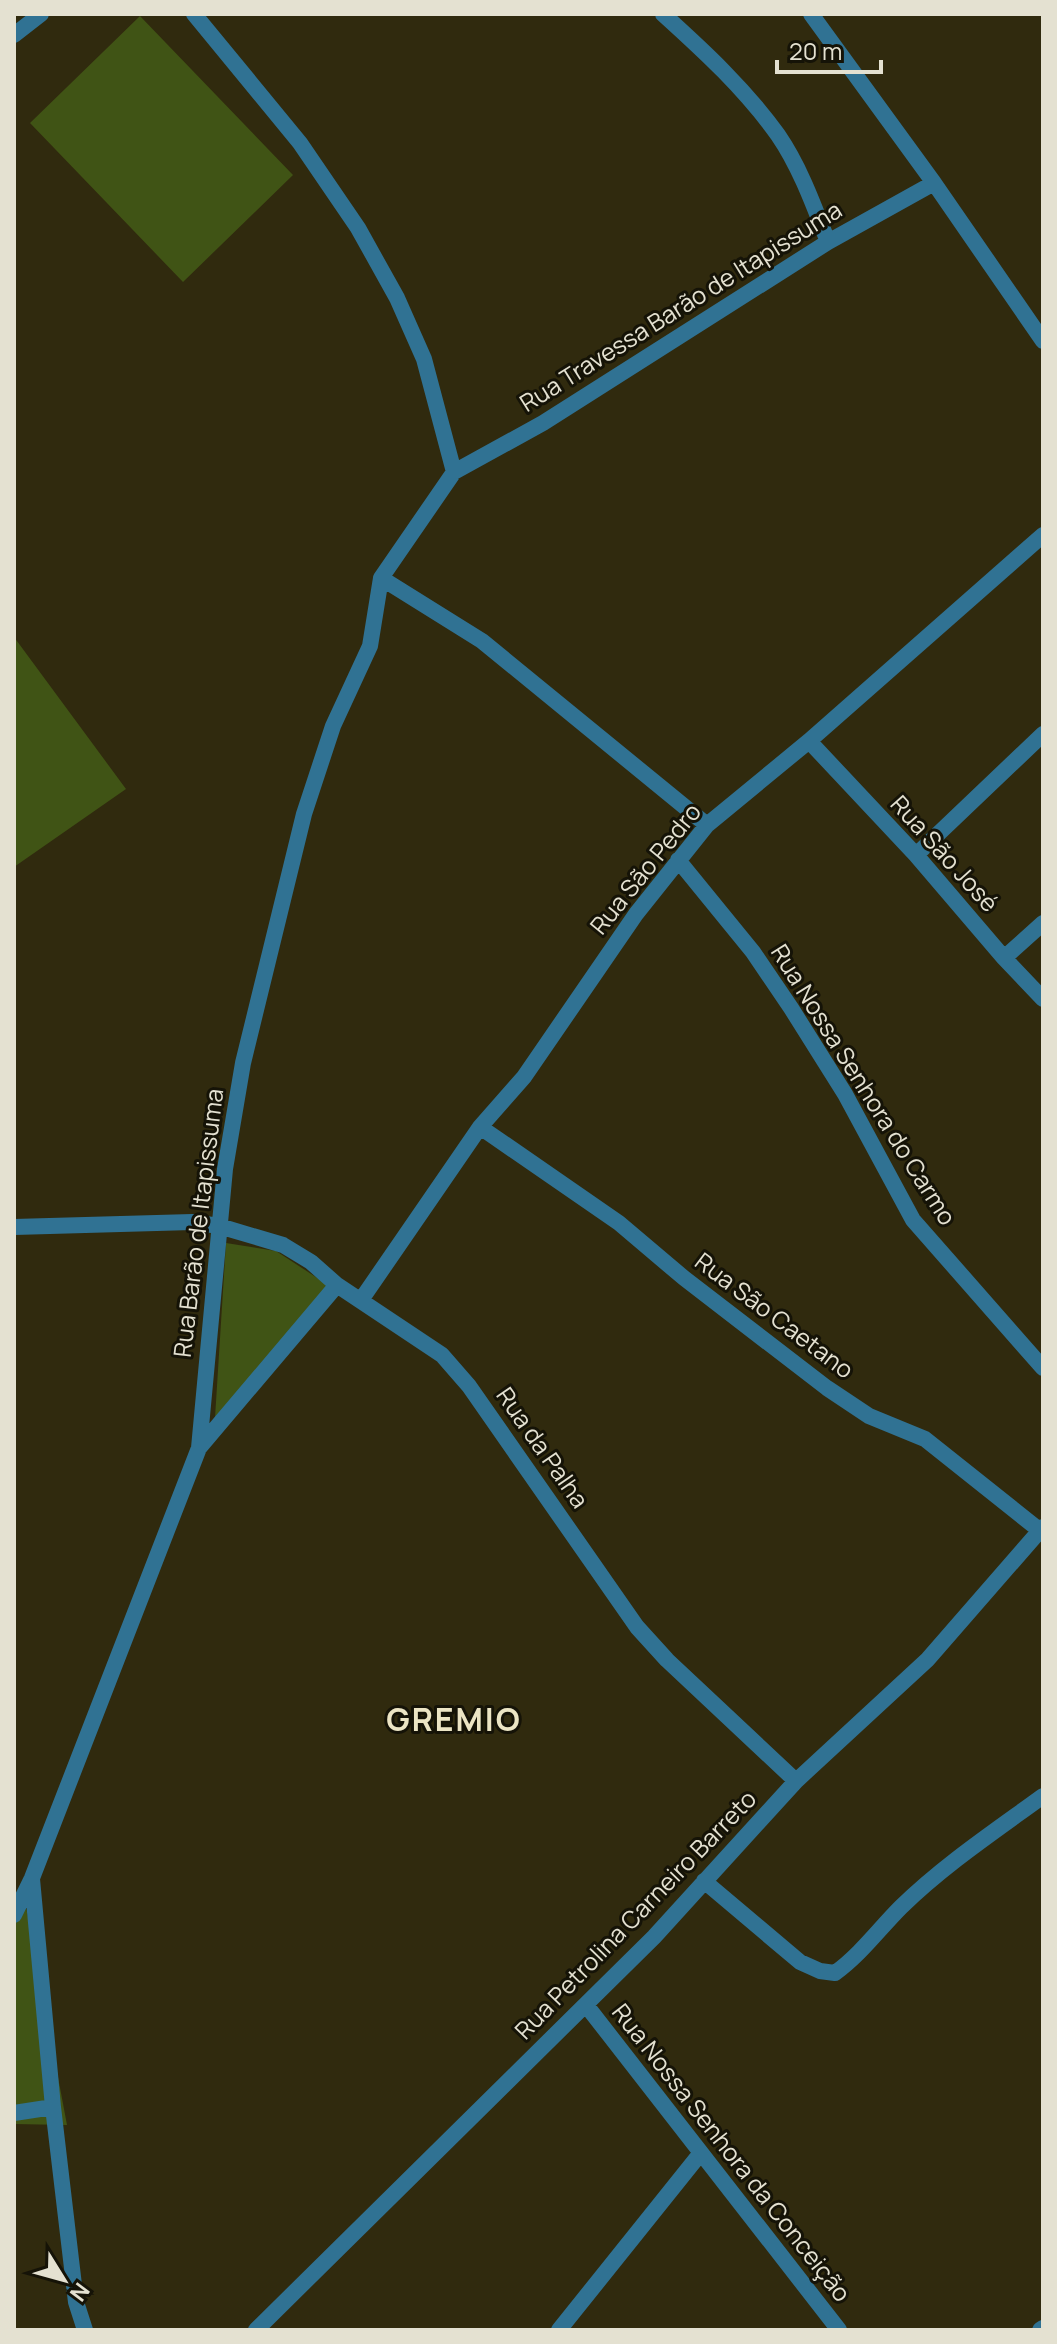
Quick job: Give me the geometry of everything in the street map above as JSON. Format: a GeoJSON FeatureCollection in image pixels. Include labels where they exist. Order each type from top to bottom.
{"type":"FeatureCollection","features":[{"type":"Feature","properties":{"kind":"street"},"geometry":{"type":"LineString","coordinates":[[14,35],[41,14]]}},
{"type":"Feature","properties":{"kind":"street"},"geometry":{"type":"LineString","coordinates":[[194,14],[300,143],[358,228],[397,298],[424,359],[454,472]]}},
{"type":"Feature","properties":{"kind":"street"},"geometry":{"type":"LineString","coordinates":[[663,14],[724,69],[779,137],[810,195],[828,242]]}},
{"type":"Feature","properties":{"kind":"street"},"geometry":{"type":"LineString","coordinates":[[811,14],[934,183],[1043,341]]}},
{"type":"Feature","properties":{"kind":"street","name":"Rua Travessa Barão de Itapissuma"},"geometry":{"type":"LineString","coordinates":[[454,472],[543,423],[828,242],[934,183]]}},
{"type":"Feature","properties":{"kind":"street","name":"Rua Barão de Itapissuma"},"geometry":{"type":"LineString","coordinates":[[85,2330],[76,2302],[53,2107],[32,1878],[199,1448],[225,1169],[243,1063],[304,814],[333,726],[370,646],[381,578],[454,472]]}},
{"type":"Feature","properties":{"kind":"street","name":"Rua São Pedro"},"geometry":{"type":"LineString","coordinates":[[361,1300],[480,1127],[524,1077],[636,914],[707,825],[809,741],[1043,535]]}},
{"type":"Feature","properties":{"kind":"street"},"geometry":{"type":"LineString","coordinates":[[381,578],[482,641],[707,825]]}},
{"type":"Feature","properties":{"kind":"street"},"geometry":{"type":"LineString","coordinates":[[916,855],[1043,734]]}},
{"type":"Feature","properties":{"kind":"street","name":"Rua São José"},"geometry":{"type":"LineString","coordinates":[[809,741],[916,855],[1043,999]]}},
{"type":"Feature","properties":{"kind":"street","name":"Rua Nossa Senhora do Carmo"},"geometry":{"type":"LineString","coordinates":[[678,860],[753,952],[791,1008],[845,1094],[913,1220],[1043,1368]]}},
{"type":"Feature","properties":{"kind":"street"},"geometry":{"type":"LineString","coordinates":[[1004,958],[1043,923]]}},
{"type":"Feature","properties":{"kind":"street","name":"Rua São Caetano"},"geometry":{"type":"LineString","coordinates":[[480,1127],[619,1223],[684,1278],[827,1388],[869,1416],[934,1445],[1042,1530]]}},
{"type":"Feature","properties":{"kind":"street","name":"Rua da Palha"},"geometry":{"type":"LineString","coordinates":[[14,1227],[192,1222],[219,1226],[283,1245],[311,1262],[337,1285],[442,1355],[469,1386],[637,1627],[667,1660],[796,1781]]}},
{"type":"Feature","properties":{"kind":"street"},"geometry":{"type":"LineString","coordinates":[[199,1448],[337,1285]]}},
{"type":"Feature","properties":{"kind":"street","name":"Rua Petrolina Carneiro Barreto"},"geometry":{"type":"LineString","coordinates":[[256,2330],[586,2005],[796,1781],[928,1659],[1042,1530]]}},
{"type":"Feature","properties":{"kind":"street"},"geometry":{"type":"LineString","coordinates":[[704,1881],[800,1962],[820,1971],[835,1973],[850,1962],[902,1906],[1043,1796]]}},
{"type":"Feature","properties":{"kind":"street"},"geometry":{"type":"LineString","coordinates":[[14,1915],[32,1878]]}},
{"type":"Feature","properties":{"kind":"street","name":"Rua Nossa Senhora da Conceição"},"geometry":{"type":"LineString","coordinates":[[586,2005],[839,2330]]}},
{"type":"Feature","properties":{"kind":"street"},"geometry":{"type":"LineString","coordinates":[[14,2113],[53,2107]]}},
{"type":"Feature","properties":{"kind":"street"},"geometry":{"type":"LineString","coordinates":[[559,2330],[700,2154]]}},
{"type":"Feature","properties":{"kind":"green space"},"geometry":{"type":"Polygon","coordinates":[[[140,16],[293,175],[183,282],[30,123],[140,16]]]}},
{"type":"Feature","properties":{"kind":"green space"},"geometry":{"type":"Polygon","coordinates":[[[14,637],[126,789],[14,867],[14,637]]]}},
{"type":"Feature","properties":{"kind":"green space"},"geometry":{"type":"Polygon","coordinates":[[[226,1243],[276,1251],[328,1285],[215,1418],[226,1243]]]}},
{"type":"Feature","properties":{"kind":"green space"},"geometry":{"type":"Polygon","coordinates":[[[23,1891],[67,2125],[14,2124],[14,1912],[23,1891]]]}},
{"type":"Feature","properties":{"kind":"district","name":"GREMIO"},"geometry":{"type":"Point","coordinates":[454,1720]}}]}
